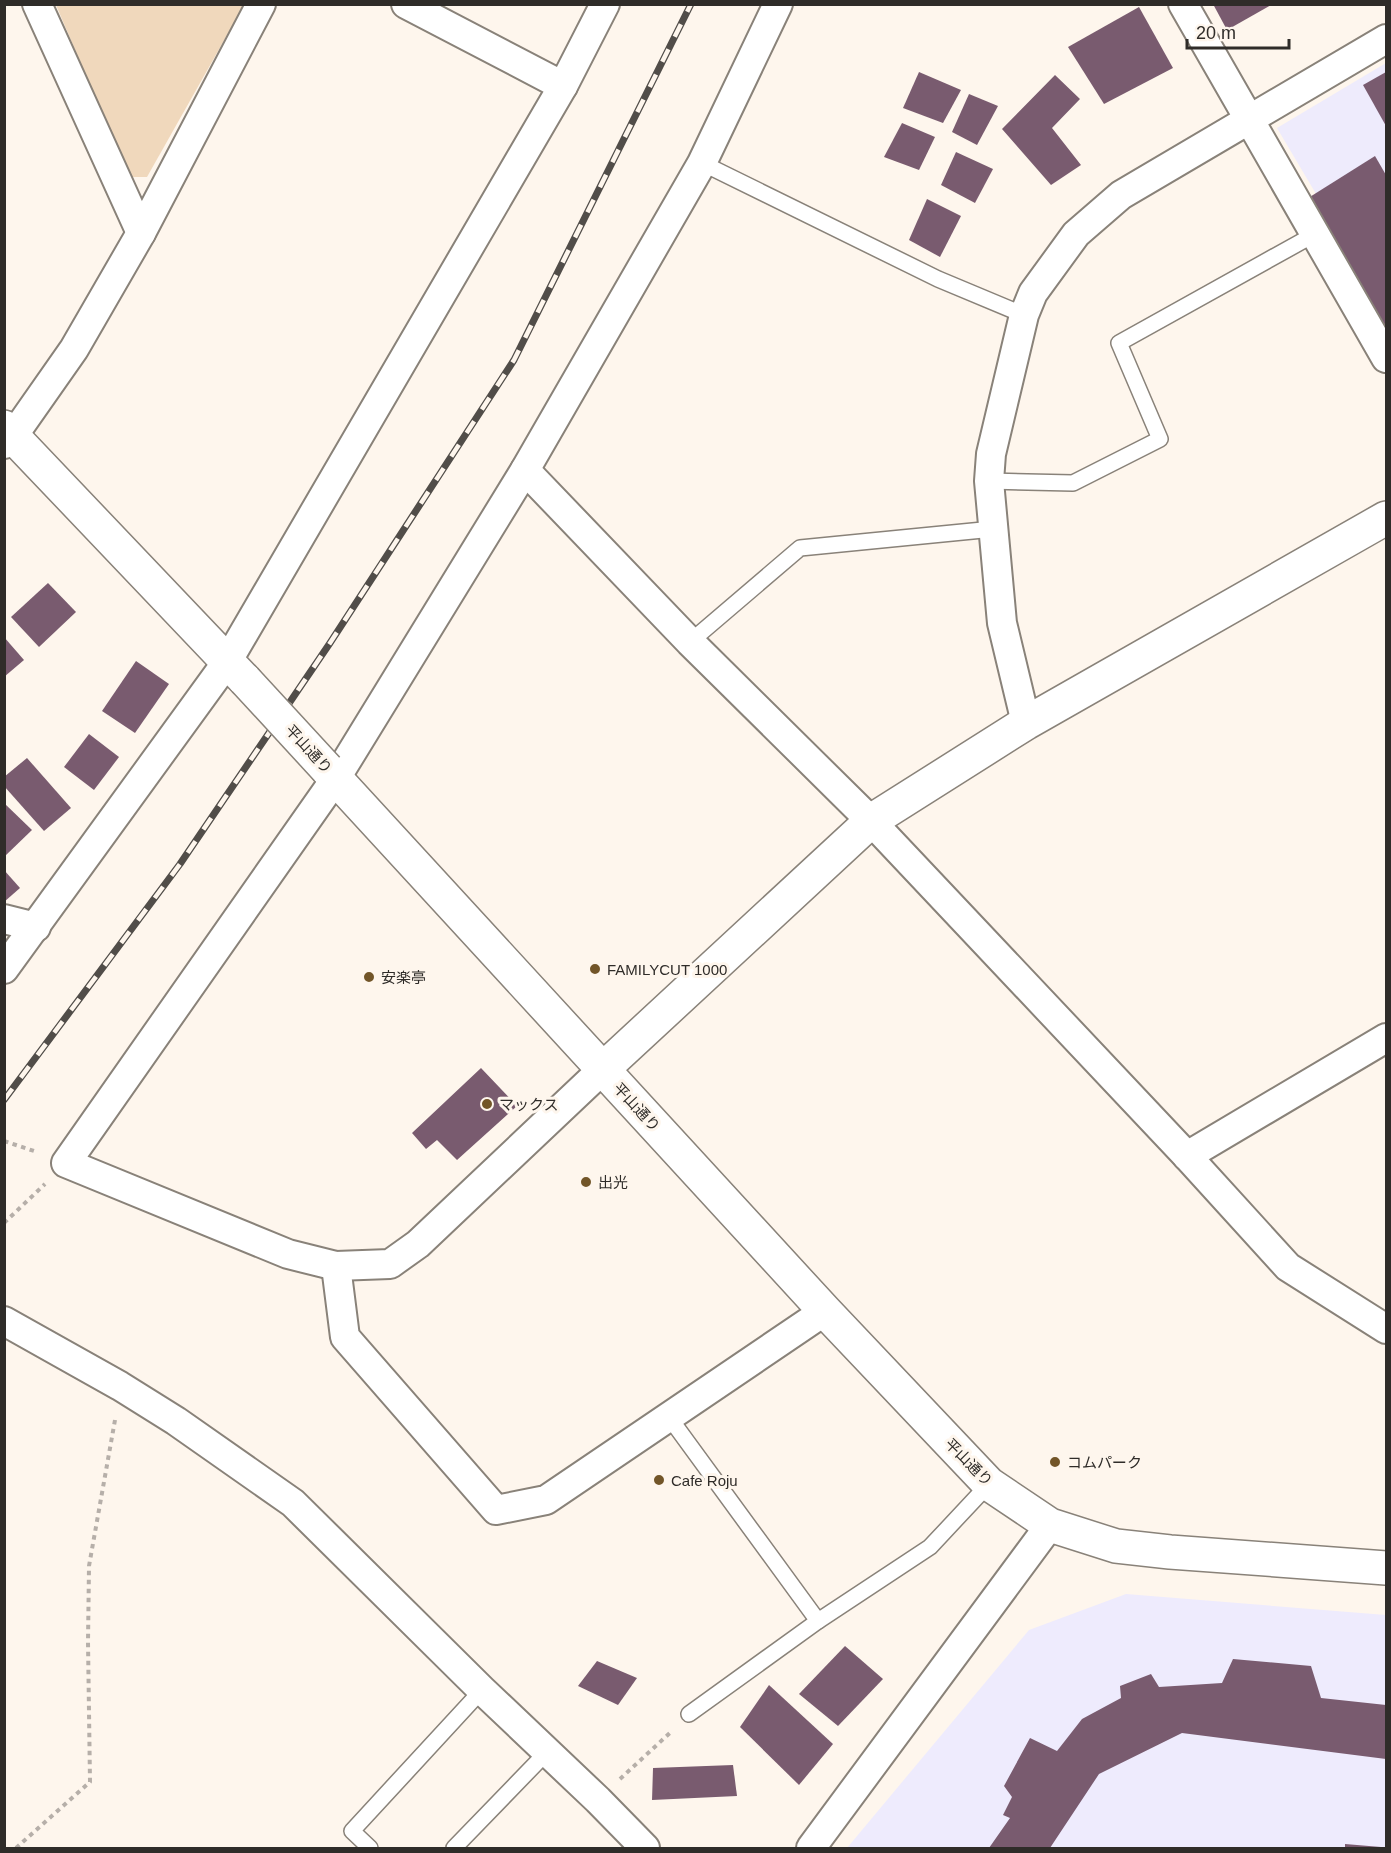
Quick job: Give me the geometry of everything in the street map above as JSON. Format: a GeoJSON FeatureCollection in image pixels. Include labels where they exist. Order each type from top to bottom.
{"type":"FeatureCollection","features":[{"type":"Feature","properties":{"kind":"main road","name":"平山通り"},"geometry":{"type":"LineString","coordinates":[[7,435],[236,671],[825,1311],[989,1484],[1050,1525],[1116,1546],[1386,1568]]}},
{"type":"Feature","properties":{"kind":"main road"},"geometry":{"type":"LineString","coordinates":[[602,1070],[871,821],[1026,723],[1386,518]]}},
{"type":"Feature","properties":{"kind":"street"},"geometry":{"type":"LineString","coordinates":[[38,4],[141,233]]}},
{"type":"Feature","properties":{"kind":"street"},"geometry":{"type":"LineString","coordinates":[[7,435],[74,349],[141,233],[261,4]]}},
{"type":"Feature","properties":{"kind":"street"},"geometry":{"type":"LineString","coordinates":[[406,4],[563,86]]}},
{"type":"Feature","properties":{"kind":"street"},"geometry":{"type":"LineString","coordinates":[[4,969],[236,671],[563,86],[605,4]]}},
{"type":"Feature","properties":{"kind":"street"},"geometry":{"type":"LineString","coordinates":[[602,1070],[409,1251],[390,1264],[336,1266],[288,1254],[66,1163],[332,774],[525,470],[702,163],[778,4]]}},
{"type":"Feature","properties":{"kind":"street"},"geometry":{"type":"LineString","coordinates":[[1183,4],[1386,358]]}},
{"type":"Feature","properties":{"kind":"street"},"geometry":{"type":"LineString","coordinates":[[1026,723],[1002,622],[989,481],[991,454],[1024,315],[1034,293],[1076,234],[1122,195],[1386,39]]}},
{"type":"Feature","properties":{"kind":"street"},"geometry":{"type":"LineString","coordinates":[[525,470],[690,642],[871,821],[1187,1155],[1288,1267],[1386,1329]]}},
{"type":"Feature","properties":{"kind":"street"},"geometry":{"type":"LineString","coordinates":[[4,919],[36,927]]}},
{"type":"Feature","properties":{"kind":"street"},"geometry":{"type":"LineString","coordinates":[[1187,1155],[1386,1038]]}},
{"type":"Feature","properties":{"kind":"street"},"geometry":{"type":"LineString","coordinates":[[336,1266],[345,1337],[496,1509],[546,1500],[825,1311]]}},
{"type":"Feature","properties":{"kind":"street"},"geometry":{"type":"LineString","coordinates":[[4,1321],[120,1386],[176,1421],[293,1503],[645,1848]]}},
{"type":"Feature","properties":{"kind":"street"},"geometry":{"type":"LineString","coordinates":[[811,1848],[1050,1525]]}},
{"type":"Feature","properties":{"kind":"lane"},"geometry":{"type":"LineString","coordinates":[[702,163],[938,279],[1024,315]]}},
{"type":"Feature","properties":{"kind":"lane"},"geometry":{"type":"LineString","coordinates":[[989,481],[1073,483],[1160,439],[1119,343],[1315,234]]}},
{"type":"Feature","properties":{"kind":"lane"},"geometry":{"type":"LineString","coordinates":[[690,642],[800,548],[993,529]]}},
{"type":"Feature","properties":{"kind":"lane"},"geometry":{"type":"LineString","coordinates":[[669,1417],[818,1621]]}},
{"type":"Feature","properties":{"kind":"lane"},"geometry":{"type":"LineString","coordinates":[[689,1714],[818,1621],[930,1547],[989,1484]]}},
{"type":"Feature","properties":{"kind":"lane"},"geometry":{"type":"LineString","coordinates":[[370,1848],[352,1831],[482,1690]]}},
{"type":"Feature","properties":{"kind":"lane"},"geometry":{"type":"LineString","coordinates":[[454,1848],[547,1752]]}},
{"type":"Feature","properties":{"kind":"path"},"geometry":{"type":"LineString","coordinates":[[4,1141],[24,1148]]}},
{"type":"Feature","properties":{"kind":"path"},"geometry":{"type":"LineString","coordinates":[[4,1223],[66,1163]]}},
{"type":"Feature","properties":{"kind":"path"},"geometry":{"type":"LineString","coordinates":[[16,1848],[90,1782],[89,1566],[120,1386]]}},
{"type":"Feature","properties":{"kind":"path"},"geometry":{"type":"LineString","coordinates":[[598,1800],[689,1714]]}},
{"type":"Feature","properties":{"kind":"shaded area"},"geometry":{"type":"Polygon","coordinates":[[[56,5],[244,5],[147,177],[129,177],[56,5]]]}},
{"type":"Feature","properties":{"kind":"shaded area"},"geometry":{"type":"Polygon","coordinates":[[[1386,63],[1386,312],[1277,128],[1386,63]]]}},
{"type":"Feature","properties":{"kind":"shaded area"},"geometry":{"type":"Polygon","coordinates":[[[1126,1594],[1386,1615],[1386,1848],[847,1848],[1029,1630],[1126,1594]]]}},
{"type":"Feature","properties":{"kind":"building"},"geometry":{"type":"Polygon","coordinates":[[[1213,4],[1273,4],[1227,30],[1213,4]]]}},
{"type":"Feature","properties":{"kind":"building"},"geometry":{"type":"Polygon","coordinates":[[[1139,7],[1173,68],[1104,104],[1068,47],[1139,7]]]}},
{"type":"Feature","properties":{"kind":"building"},"geometry":{"type":"Polygon","coordinates":[[[919,72],[961,90],[943,123],[903,108],[919,72]]]}},
{"type":"Feature","properties":{"kind":"building"},"geometry":{"type":"Polygon","coordinates":[[[1386,72],[1386,126],[1363,85],[1386,72]]]}},
{"type":"Feature","properties":{"kind":"building"},"geometry":{"type":"Polygon","coordinates":[[[1055,75],[1080,99],[1052,128],[1081,165],[1051,185],[1002,129],[1055,75]]]}},
{"type":"Feature","properties":{"kind":"building"},"geometry":{"type":"Polygon","coordinates":[[[969,94],[998,106],[977,145],[952,132],[969,94]]]}},
{"type":"Feature","properties":{"kind":"building"},"geometry":{"type":"Polygon","coordinates":[[[902,123],[935,137],[919,170],[884,157],[902,123]]]}},
{"type":"Feature","properties":{"kind":"building"},"geometry":{"type":"Polygon","coordinates":[[[956,152],[993,169],[975,203],[941,185],[956,152]]]}},
{"type":"Feature","properties":{"kind":"building"},"geometry":{"type":"Polygon","coordinates":[[[1375,156],[1386,175],[1386,328],[1305,200],[1375,156]]]}},
{"type":"Feature","properties":{"kind":"building"},"geometry":{"type":"Polygon","coordinates":[[[927,199],[961,216],[940,257],[909,240],[927,199]]]}},
{"type":"Feature","properties":{"kind":"building"},"geometry":{"type":"Polygon","coordinates":[[[48,583],[76,612],[39,647],[11,617],[48,583]]]}},
{"type":"Feature","properties":{"kind":"building"},"geometry":{"type":"Polygon","coordinates":[[[4,637],[24,660],[4,677],[4,637]]]}},
{"type":"Feature","properties":{"kind":"building"},"geometry":{"type":"Polygon","coordinates":[[[136,661],[169,684],[135,733],[102,711],[136,661]]]}},
{"type":"Feature","properties":{"kind":"building"},"geometry":{"type":"Polygon","coordinates":[[[89,734],[119,757],[94,790],[64,767],[89,734]]]}},
{"type":"Feature","properties":{"kind":"building"},"geometry":{"type":"Polygon","coordinates":[[[27,758],[71,808],[44,831],[4,786],[4,777],[27,758]]]}},
{"type":"Feature","properties":{"kind":"building"},"geometry":{"type":"Polygon","coordinates":[[[4,803],[32,830],[4,857],[4,803]]]}},
{"type":"Feature","properties":{"kind":"building"},"geometry":{"type":"Polygon","coordinates":[[[4,870],[20,888],[4,902],[4,870]]]}},
{"type":"Feature","properties":{"kind":"building"},"geometry":{"type":"Polygon","coordinates":[[[481,1068],[517,1106],[457,1160],[437,1140],[426,1149],[412,1133],[481,1068]]]}},
{"type":"Feature","properties":{"kind":"building"},"geometry":{"type":"Polygon","coordinates":[[[845,1646],[883,1679],[838,1726],[799,1694],[845,1646]]]}},
{"type":"Feature","properties":{"kind":"building"},"geometry":{"type":"Polygon","coordinates":[[[1233,1659],[1311,1666],[1321,1698],[1386,1705],[1386,1759],[1182,1733],[1099,1774],[1050,1848],[989,1848],[1010,1818],[1003,1815],[1012,1797],[1004,1786],[1030,1738],[1057,1751],[1082,1719],[1121,1698],[1120,1686],[1151,1674],[1159,1687],[1222,1683],[1233,1659]]]}},
{"type":"Feature","properties":{"kind":"building"},"geometry":{"type":"Polygon","coordinates":[[[597,1661],[637,1678],[618,1705],[578,1686],[597,1661]]]}},
{"type":"Feature","properties":{"kind":"building"},"geometry":{"type":"Polygon","coordinates":[[[769,1685],[833,1744],[799,1785],[740,1727],[769,1685]]]}},
{"type":"Feature","properties":{"kind":"building"},"geometry":{"type":"Polygon","coordinates":[[[733,1765],[737,1796],[652,1800],[653,1768],[733,1765]]]}},
{"type":"Feature","properties":{"kind":"building"},"geometry":{"type":"Polygon","coordinates":[[[1345,1844],[1381,1847],[1381,1848],[1345,1848],[1345,1844]]]}},
{"type":"Feature","properties":{"kind":"railway"},"geometry":{"type":"LineString","coordinates":[[4,1100],[180,864],[330,643],[514,360],[691,4]]}},
{"type":"Feature","properties":{"kind":"place","name":"FAMILYCUT 1000"},"geometry":{"type":"Point","coordinates":[595,969]}},
{"type":"Feature","properties":{"kind":"place","name":"安楽亭"},"geometry":{"type":"Point","coordinates":[369,977]}},
{"type":"Feature","properties":{"kind":"place","name":"マックス"},"geometry":{"type":"Point","coordinates":[487,1104]}},
{"type":"Feature","properties":{"kind":"place","name":"出光"},"geometry":{"type":"Point","coordinates":[586,1182]}},
{"type":"Feature","properties":{"kind":"place","name":"コムパーク"},"geometry":{"type":"Point","coordinates":[1055,1462]}},
{"type":"Feature","properties":{"kind":"place","name":"Cafe Roju"},"geometry":{"type":"Point","coordinates":[659,1480]}}]}
